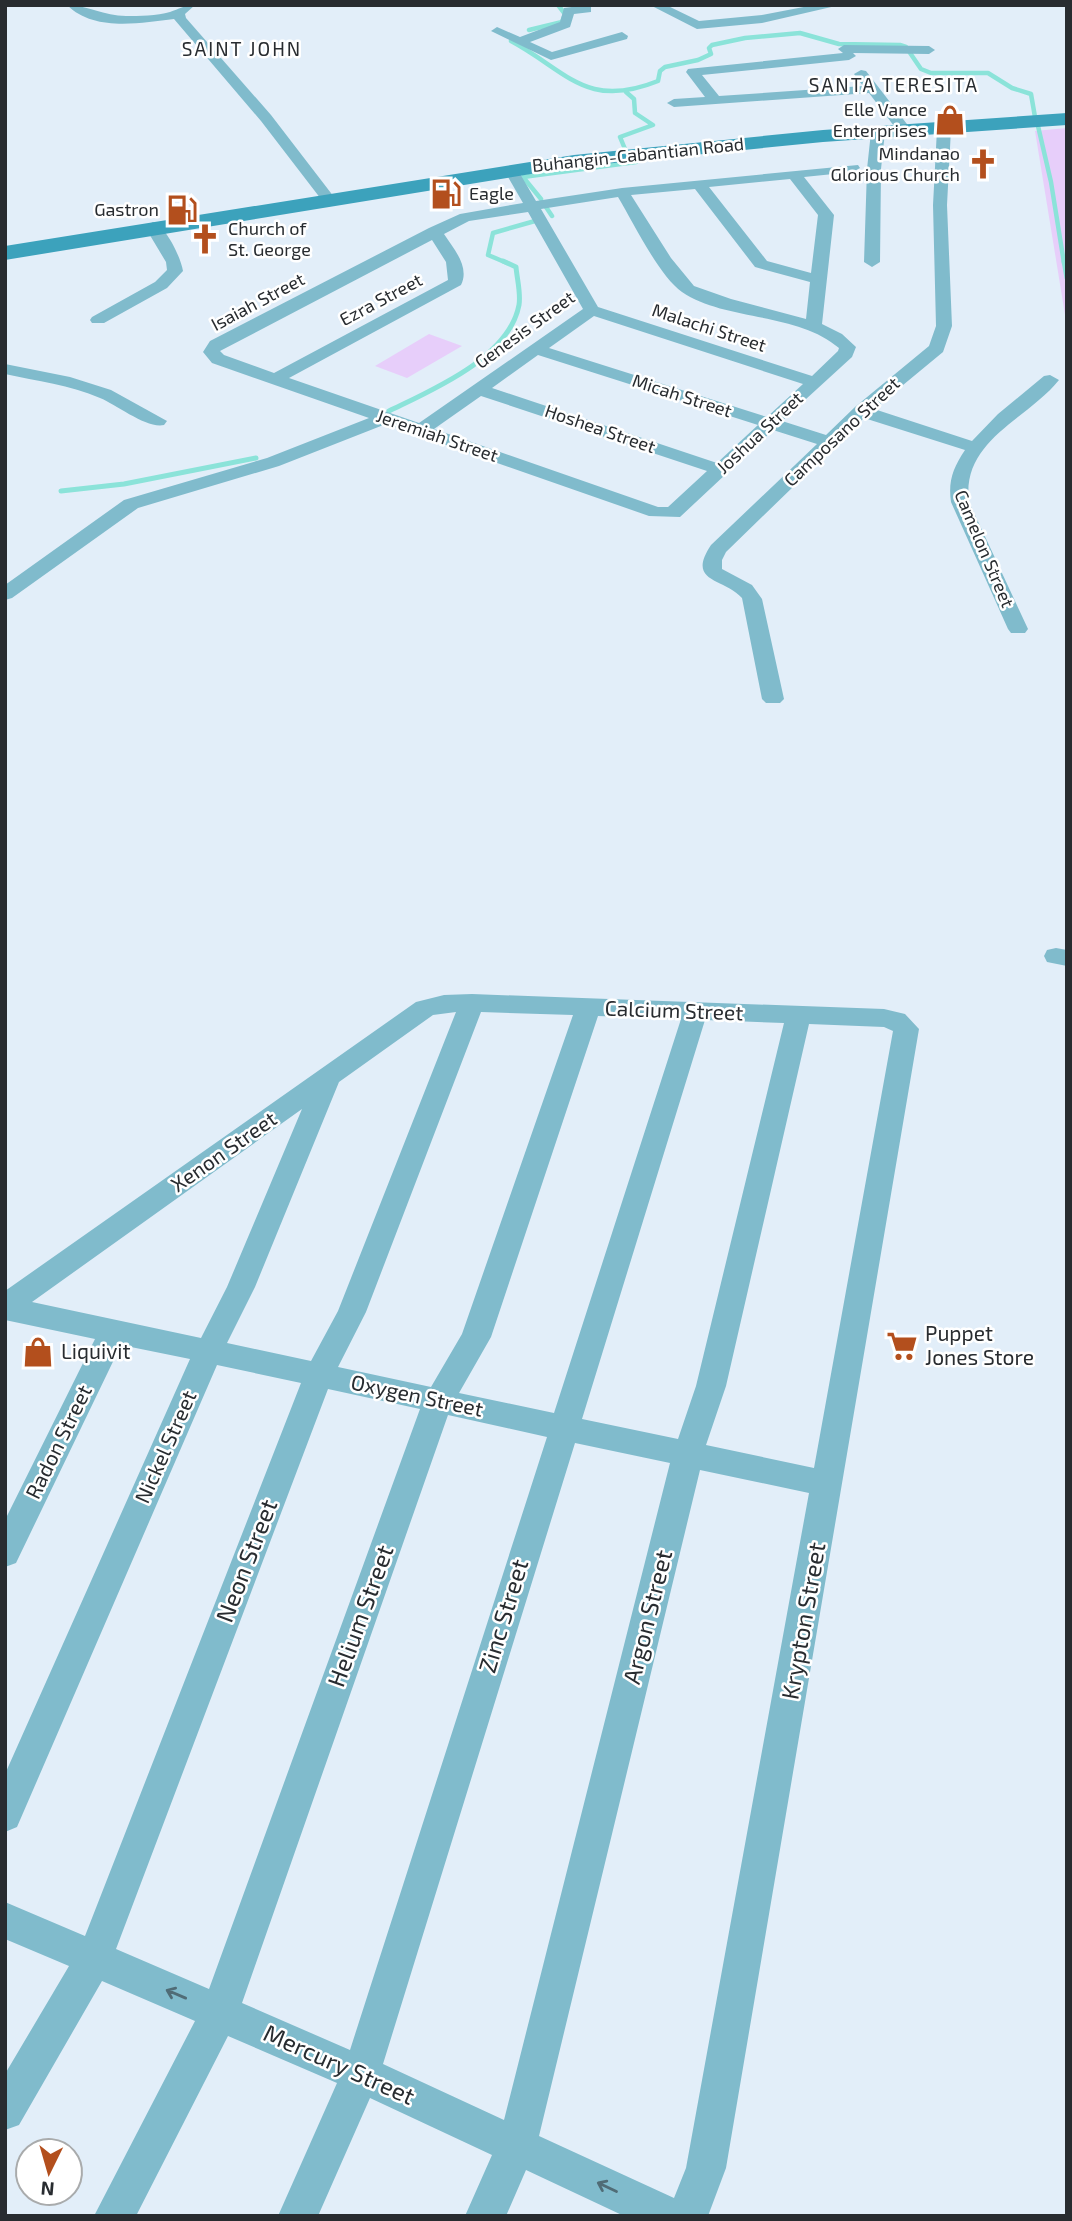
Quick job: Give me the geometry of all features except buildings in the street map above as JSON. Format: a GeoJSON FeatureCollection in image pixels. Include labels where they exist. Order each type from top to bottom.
{"type":"FeatureCollection","features":[{"type":"Feature","properties":{"kind":"main road","name":"Buhangin-Cabantian Road"},"geometry":{"type":"LineString","coordinates":[[5,253],[511,170],[699,147],[1067,119]]}},
{"type":"Feature","properties":{"kind":"street"},"geometry":{"type":"LineString","coordinates":[[73,5],[90,16],[111,19],[183,10],[328,200]]}},
{"type":"Feature","properties":{"kind":"street"},"geometry":{"type":"LineString","coordinates":[[656,5],[697,25],[834,5]]}},
{"type":"Feature","properties":{"kind":"street"},"geometry":{"type":"LineString","coordinates":[[711,9],[730,22]]}},
{"type":"Feature","properties":{"kind":"street"},"geometry":{"type":"LineString","coordinates":[[497,31],[551,56],[622,36],[597,13],[568,11],[566,24],[520,41]]}},
{"type":"Feature","properties":{"kind":"street"},"geometry":{"type":"LineString","coordinates":[[845,49],[905,131]]}},
{"type":"Feature","properties":{"kind":"street"},"geometry":{"type":"LineString","coordinates":[[715,100],[693,72],[845,49],[929,50]]}},
{"type":"Feature","properties":{"kind":"street"},"geometry":{"type":"LineString","coordinates":[[674,103],[872,89]]}},
{"type":"Feature","properties":{"kind":"street","name":"Camposano Street"},"geometry":{"type":"LineString","coordinates":[[773,699],[752,597],[736,583],[713,573],[710,567],[711,559],[718,549],[861,411],[937,348],[943,336],[940,205],[944,129]]}},
{"type":"Feature","properties":{"kind":"street"},"geometry":{"type":"LineString","coordinates":[[872,262],[874,170],[878,132]]}},
{"type":"Feature","properties":{"kind":"street","name":"Isaiah Street"},"geometry":{"type":"LineString","coordinates":[[211,352],[216,345],[466,217],[622,192],[853,168]]}},
{"type":"Feature","properties":{"kind":"street","name":"Genesis Street"},"geometry":{"type":"LineString","coordinates":[[421,430],[592,310],[511,170]]}},
{"type":"Feature","properties":{"kind":"street"},"geometry":{"type":"LineString","coordinates":[[622,192],[687,288],[813,327],[826,215],[794,174]]}},
{"type":"Feature","properties":{"kind":"street"},"geometry":{"type":"LineString","coordinates":[[699,184],[761,264],[817,279]]}},
{"type":"Feature","properties":{"kind":"street"},"geometry":{"type":"LineString","coordinates":[[98,320],[161,285],[175,271],[174,262],[153,227]]}},
{"type":"Feature","properties":{"kind":"street","name":"Ezra Street"},"geometry":{"type":"LineString","coordinates":[[275,379],[455,282],[455,265],[435,231]]}},
{"type":"Feature","properties":{"kind":"street","name":"Malachi Street"},"geometry":{"type":"LineString","coordinates":[[592,310],[814,382]]}},
{"type":"Feature","properties":{"kind":"street","name":"Joshua Street"},"geometry":{"type":"LineString","coordinates":[[667,513],[677,511],[846,353],[848,347],[837,337],[813,327]]}},
{"type":"Feature","properties":{"kind":"street","name":"Micah Street"},"geometry":{"type":"LineString","coordinates":[[535,349],[829,442]]}},
{"type":"Feature","properties":{"kind":"street","name":"Jeremiah Street"},"geometry":{"type":"LineString","coordinates":[[211,352],[218,359],[384,418],[667,513]]}},
{"type":"Feature","properties":{"kind":"street"},"geometry":{"type":"LineString","coordinates":[[5,369],[64,381],[105,394],[158,421]]}},
{"type":"Feature","properties":{"kind":"street","name":"Camelon Street"},"geometry":{"type":"LineString","coordinates":[[1018,629],[956,488],[957,481],[975,448],[994,427],[1050,380]]}},
{"type":"Feature","properties":{"kind":"street","name":"Hoshea Street"},"geometry":{"type":"LineString","coordinates":[[479,389],[721,470]]}},
{"type":"Feature","properties":{"kind":"street"},"geometry":{"type":"LineString","coordinates":[[861,411],[975,448]]}},
{"type":"Feature","properties":{"kind":"street"},"geometry":{"type":"LineString","coordinates":[[5,594],[131,504],[273,462],[384,418]]}},
{"type":"Feature","properties":{"kind":"street","name":"Calcium Street"},"geometry":{"type":"LineString","coordinates":[[458,1003],[884,1018],[902,1024]]}},
{"type":"Feature","properties":{"kind":"street","name":"Xenon Street"},"geometry":{"type":"LineString","coordinates":[[5,1307],[410,1017],[425,1008],[458,1003]]}},
{"type":"Feature","properties":{"kind":"street","name":"Neon Street"},"geometry":{"type":"LineString","coordinates":[[5,2111],[94,1959],[318,1375],[352,1312],[458,1003]]}},
{"type":"Feature","properties":{"kind":"street","name":"Helium Street"},"geometry":{"type":"LineString","coordinates":[[114,2216],[220,2012],[438,1401],[476,1337],[588,1008]]}},
{"type":"Feature","properties":{"kind":"street","name":"Zinc Street"},"geometry":{"type":"LineString","coordinates":[[298,2216],[361,2074],[696,1010]]}},
{"type":"Feature","properties":{"kind":"street","name":"Argon Street"},"geometry":{"type":"LineString","coordinates":[[485,2216],[517,2145],[688,1454],[710,1386],[799,1015]]}},
{"type":"Feature","properties":{"kind":"street","name":"Krypton Street"},"geometry":{"type":"LineString","coordinates":[[686,2216],[698,2193],[706,2168],[906,1038],[906,1030],[902,1024]]}},
{"type":"Feature","properties":{"kind":"street","name":"Nickel Street"},"geometry":{"type":"LineString","coordinates":[[5,1815],[208,1352],[241,1287],[327,1079]]}},
{"type":"Feature","properties":{"kind":"street","name":"Oxygen Street"},"geometry":{"type":"LineString","coordinates":[[5,1307],[828,1484]]}},
{"type":"Feature","properties":{"kind":"street","name":"Radon Street"},"geometry":{"type":"LineString","coordinates":[[5,1553],[113,1332]]}},
{"type":"Feature","properties":{"kind":"street","name":"Mercury Street"},"geometry":{"type":"LineString","coordinates":[[5,1920],[361,2074],[669,2216]]}},
{"type":"Feature","properties":{"kind":"shaded area"},"geometry":{"type":"Polygon","coordinates":[[[1067,128],[1067,327],[1035,131],[1067,128]]]}},
{"type":"Feature","properties":{"kind":"shaded area"},"geometry":{"type":"Polygon","coordinates":[[[429,334],[462,346],[407,378],[375,366],[429,334]]]}},
{"type":"Feature","properties":{"kind":"waterway"},"geometry":{"type":"LineString","coordinates":[[529,30],[562,22],[565,14],[558,5]]}},
{"type":"Feature","properties":{"kind":"waterway"},"geometry":{"type":"LineString","coordinates":[[514,40],[511,41],[578,83],[613,91],[633,89],[658,81],[660,71],[665,67],[698,60],[711,54],[709,48],[712,45],[745,38],[800,33],[839,44],[900,45],[906,47],[921,69],[931,73],[988,73],[1012,88],[1031,94],[1035,117]]}},
{"type":"Feature","properties":{"kind":"waterway"},"geometry":{"type":"LineString","coordinates":[[625,149],[620,137],[653,125],[635,113],[634,99],[626,92]]}},
{"type":"Feature","properties":{"kind":"waterway"},"geometry":{"type":"LineString","coordinates":[[1038,126],[1051,182],[1064,263]]}},
{"type":"Feature","properties":{"kind":"waterway"},"geometry":{"type":"LineString","coordinates":[[541,199],[523,177],[636,162]]}},
{"type":"Feature","properties":{"kind":"waterway"},"geometry":{"type":"LineString","coordinates":[[546,207],[552,216]]}},
{"type":"Feature","properties":{"kind":"waterway"},"geometry":{"type":"LineString","coordinates":[[507,263],[488,255],[493,233],[535,221]]}},
{"type":"Feature","properties":{"kind":"waterway"},"geometry":{"type":"LineString","coordinates":[[389,411],[466,370],[501,341],[512,324],[519,305],[516,267],[503,261]]}},
{"type":"Feature","properties":{"kind":"waterway"},"geometry":{"type":"LineString","coordinates":[[1064,261],[1067,278]]}},
{"type":"Feature","properties":{"kind":"waterway"},"geometry":{"type":"LineString","coordinates":[[61,491],[124,484],[256,458]]}},
{"type":"Feature","properties":{"kind":"place","name":"Elle Vance Enterprises"},"geometry":{"type":"Point","coordinates":[950,120]}},
{"type":"Feature","properties":{"kind":"place","name":"Mindanao Glorious Church"},"geometry":{"type":"Point","coordinates":[983,164]}},
{"type":"Feature","properties":{"kind":"place","name":"Eagle"},"geometry":{"type":"Point","coordinates":[446,194]}},
{"type":"Feature","properties":{"kind":"place","name":"Gastron"},"geometry":{"type":"Point","coordinates":[182,210]}},
{"type":"Feature","properties":{"kind":"place","name":"Church of St. George"},"geometry":{"type":"Point","coordinates":[205,239]}},
{"type":"Feature","properties":{"kind":"place","name":"Puppet Jones Store"},"geometry":{"type":"Point","coordinates":[902,1346]}},
{"type":"Feature","properties":{"kind":"place","name":"Liquivit"},"geometry":{"type":"Point","coordinates":[38,1352]}},
{"type":"Feature","properties":{"kind":"district","name":"SAINT JOHN"},"geometry":{"type":"Point","coordinates":[242,49]}},
{"type":"Feature","properties":{"kind":"district","name":"SANTA TERESITA"},"geometry":{"type":"Point","coordinates":[894,85]}}]}
